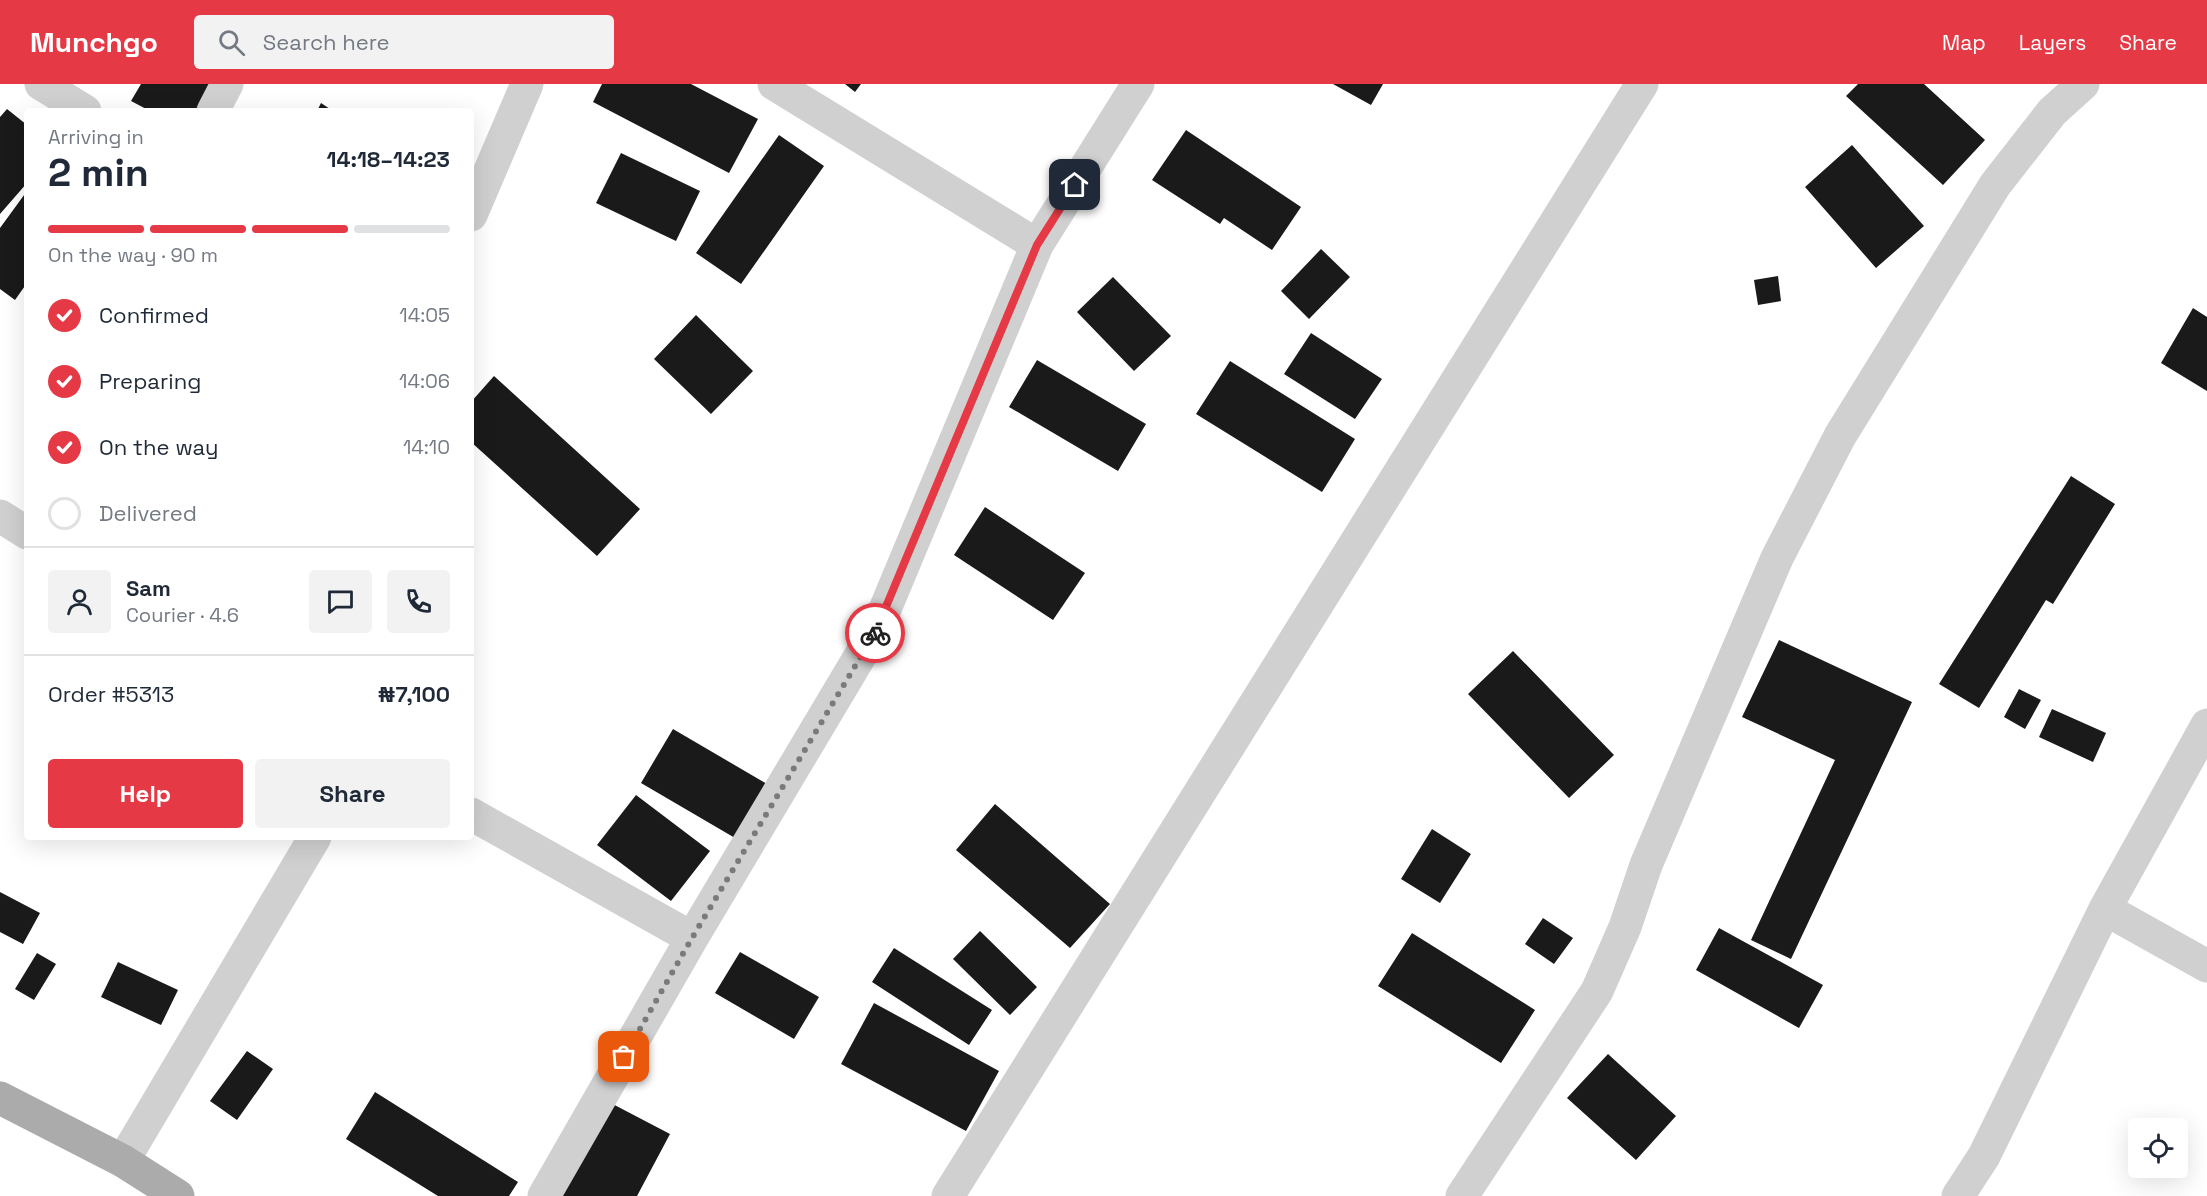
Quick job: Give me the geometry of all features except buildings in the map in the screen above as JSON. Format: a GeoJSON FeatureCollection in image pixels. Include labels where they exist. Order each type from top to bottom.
{"type":"FeatureCollection","features":[{"type":"Feature","properties":{"kind":"main road"},"geometry":{"type":"LineString","coordinates":[[0,1098],[123,1161],[178,1196]]}},
{"type":"Feature","properties":{"kind":"street"},"geometry":{"type":"LineString","coordinates":[[41,84],[80,108]]}},
{"type":"Feature","properties":{"kind":"street"},"geometry":{"type":"LineString","coordinates":[[215,108],[227,84]]}},
{"type":"Feature","properties":{"kind":"street"},"geometry":{"type":"LineString","coordinates":[[474,208],[527,84]]}},
{"type":"Feature","properties":{"kind":"street"},"geometry":{"type":"LineString","coordinates":[[774,84],[1037,245]]}},
{"type":"Feature","properties":{"kind":"street"},"geometry":{"type":"LineString","coordinates":[[544,1196],[692,938],[878,626],[1037,245],[1138,84]]}},
{"type":"Feature","properties":{"kind":"street"},"geometry":{"type":"LineString","coordinates":[[948,1196],[1642,84]]}},
{"type":"Feature","properties":{"kind":"street"},"geometry":{"type":"LineString","coordinates":[[1462,1196],[1597,991],[1625,927],[1646,865],[1777,558],[1840,436],[1995,184],[2052,112],[2083,84]]}},
{"type":"Feature","properties":{"kind":"street"},"geometry":{"type":"LineString","coordinates":[[0,516],[24,531]]}},
{"type":"Feature","properties":{"kind":"street"},"geometry":{"type":"LineString","coordinates":[[1958,1196],[1984,1156],[2105,909],[2207,725]]}},
{"type":"Feature","properties":{"kind":"street"},"geometry":{"type":"LineString","coordinates":[[474,816],[692,938]]}},
{"type":"Feature","properties":{"kind":"street"},"geometry":{"type":"LineString","coordinates":[[123,1161],[313,840]]}},
{"type":"Feature","properties":{"kind":"street"},"geometry":{"type":"LineString","coordinates":[[2105,909],[2207,966]]}},
{"type":"Feature","properties":{"kind":"way so far"},"geometry":{"type":"LineString","coordinates":[[624,1057],[692,938],[875,633]]}},
{"type":"Feature","properties":{"kind":"route"},"geometry":{"type":"LineString","coordinates":[[875,633],[1037,245],[1075,185]]}}]}
